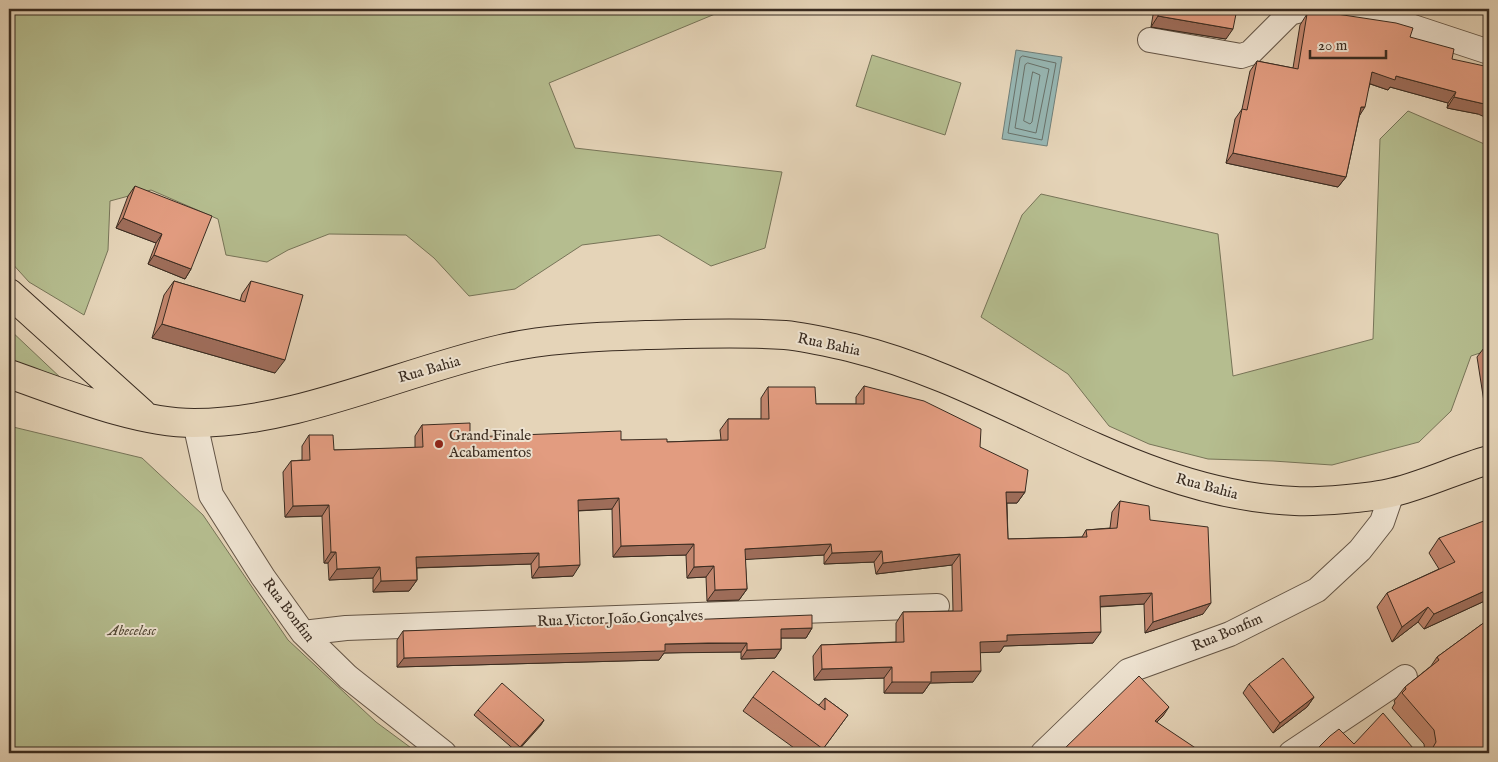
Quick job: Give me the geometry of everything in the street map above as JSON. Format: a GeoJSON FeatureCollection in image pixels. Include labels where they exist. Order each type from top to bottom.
{"type":"FeatureCollection","features":[{"type":"Feature","properties":{"kind":"main road"},"geometry":{"type":"LineString","coordinates":[[9,293],[146,417]]}},
{"type":"Feature","properties":{"kind":"main road","name":"Rua Bahia"},"geometry":{"type":"LineString","coordinates":[[9,374],[85,400],[146,417],[195,423],[280,414],[432,367],[504,348],[579,338],[720,333],[789,335],[881,355],[943,379],[1128,462],[1193,483],[1250,497],[1298,502],[1392,493],[1489,460]]}},
{"type":"Feature","properties":{"kind":"street"},"geometry":{"type":"LineString","coordinates":[[1150,40],[1241,56],[1250,53],[1290,13],[1304,9]]}},
{"type":"Feature","properties":{"kind":"street"},"geometry":{"type":"LineString","coordinates":[[1314,9],[1392,20],[1489,52]]}},
{"type":"Feature","properties":{"kind":"street","name":"Rua Bonfim"},"geometry":{"type":"LineString","coordinates":[[195,423],[212,495],[263,578],[303,633],[348,677],[444,753]]}},
{"type":"Feature","properties":{"kind":"street","name":"Rua Bonfim"},"geometry":{"type":"LineString","coordinates":[[1043,753],[1128,671],[1230,634],[1317,590],[1360,550],[1382,522],[1392,493]]}},
{"type":"Feature","properties":{"kind":"street","name":"Rua Victor João Gonçalves"},"geometry":{"type":"LineString","coordinates":[[303,633],[346,628],[937,606]]}},
{"type":"Feature","properties":{"kind":"street"},"geometry":{"type":"LineString","coordinates":[[1291,753],[1375,709],[1405,677]]}},
{"type":"Feature","properties":{"kind":"green space"},"geometry":{"type":"Polygon","coordinates":[[[9,9],[727,9],[549,83],[575,148],[782,172],[765,248],[711,266],[659,235],[582,245],[515,289],[469,296],[434,258],[406,235],[329,234],[288,250],[267,262],[226,255],[218,219],[151,190],[110,201],[108,250],[84,315],[29,282],[9,260],[9,9]]]}},
{"type":"Feature","properties":{"kind":"green space"},"geometry":{"type":"Polygon","coordinates":[[[872,55],[961,83],[945,135],[856,106],[872,55]]]}},
{"type":"Feature","properties":{"kind":"green space"},"geometry":{"type":"Polygon","coordinates":[[[1408,111],[1489,146],[1489,350],[1471,356],[1451,411],[1419,442],[1332,465],[1208,459],[1149,444],[1109,426],[1068,374],[981,317],[1022,215],[1041,194],[1218,234],[1233,376],[1373,339],[1380,139],[1408,111]]]}},
{"type":"Feature","properties":{"kind":"green space"},"geometry":{"type":"Polygon","coordinates":[[[9,329],[63,380],[9,361],[9,329]]]}},
{"type":"Feature","properties":{"kind":"green space","name":"Abecelesc"},"geometry":{"type":"Polygon","coordinates":[[[9,426],[142,458],[203,515],[288,640],[376,722],[418,753],[9,753],[9,426]]]}},
{"type":"Feature","properties":{"kind":"water"},"geometry":{"type":"Polygon","coordinates":[[[1016,50],[1062,57],[1047,146],[1002,139],[1016,50]]]}},
{"type":"Feature","properties":{"kind":"building"},"geometry":{"type":"Polygon","coordinates":[[[1159,9],[1237,9],[1233,29],[1158,16],[1159,9]]]}},
{"type":"Feature","properties":{"kind":"building"},"geometry":{"type":"Polygon","coordinates":[[[1317,11],[1396,23],[1413,28],[1410,37],[1454,49],[1452,59],[1489,67],[1489,105],[1454,97],[1456,92],[1396,76],[1395,80],[1372,72],[1365,107],[1361,107],[1346,177],[1233,153],[1242,109],[1247,110],[1257,61],[1298,69],[1307,14],[1317,11]]]}},
{"type":"Feature","properties":{"kind":"building"},"geometry":{"type":"Polygon","coordinates":[[[135,186],[212,216],[191,269],[154,255],[162,234],[123,218],[135,186]]]}},
{"type":"Feature","properties":{"kind":"building"},"geometry":{"type":"Polygon","coordinates":[[[174,281],[245,302],[251,281],[303,295],[285,360],[162,324],[174,281]]]}},
{"type":"Feature","properties":{"kind":"building"},"geometry":{"type":"Polygon","coordinates":[[[1489,343],[1489,359],[1487,344],[1489,343]]]}},
{"type":"Feature","properties":{"kind":"building"},"geometry":{"type":"Polygon","coordinates":[[[864,386],[924,401],[981,429],[980,447],[1028,470],[1025,492],[1006,492],[1008,539],[1087,537],[1086,530],[1117,528],[1120,501],[1149,506],[1150,520],[1208,527],[1211,603],[1153,622],[1152,593],[1100,596],[1101,632],[1007,635],[1007,641],[980,642],[981,671],[931,672],[931,682],[892,682],[892,667],[822,669],[821,645],[904,642],[903,612],[962,611],[960,554],[883,563],[882,551],[832,553],[831,544],[745,549],[747,589],[715,590],[714,566],[694,567],[694,544],[621,546],[619,498],[578,500],[580,565],[539,567],[539,553],[416,557],[417,580],[381,581],[380,567],[337,569],[336,552],[331,552],[329,505],[293,506],[291,461],[310,460],[309,435],[333,435],[334,450],[423,447],[422,425],[470,423],[470,437],[621,431],[621,440],[667,439],[667,442],[728,440],[728,419],[769,419],[768,387],[815,387],[816,404],[864,404],[864,386]]]}},
{"type":"Feature","properties":{"kind":"building"},"geometry":{"type":"Polygon","coordinates":[[[1489,519],[1489,589],[1434,614],[1428,607],[1402,627],[1387,593],[1455,562],[1439,538],[1489,519]]]}},
{"type":"Feature","properties":{"kind":"building"},"geometry":{"type":"Polygon","coordinates":[[[812,615],[812,628],[781,629],[781,649],[747,650],[747,643],[665,644],[665,651],[404,658],[403,631],[812,615]]]}},
{"type":"Feature","properties":{"kind":"building"},"geometry":{"type":"Polygon","coordinates":[[[1489,619],[1489,753],[1313,753],[1339,729],[1354,744],[1383,713],[1413,748],[1426,752],[1432,749],[1436,742],[1434,730],[1402,693],[1406,689],[1405,687],[1439,660],[1437,657],[1489,619]]]}},
{"type":"Feature","properties":{"kind":"building"},"geometry":{"type":"Polygon","coordinates":[[[1283,658],[1314,697],[1280,723],[1249,684],[1283,658]]]}},
{"type":"Feature","properties":{"kind":"building"},"geometry":{"type":"Polygon","coordinates":[[[773,671],[825,710],[825,698],[848,715],[823,749],[753,697],[773,671]]]}},
{"type":"Feature","properties":{"kind":"building"},"geometry":{"type":"Polygon","coordinates":[[[1139,676],[1169,707],[1155,721],[1203,753],[1067,753],[1063,750],[1139,676]]]}},
{"type":"Feature","properties":{"kind":"building"},"geometry":{"type":"Polygon","coordinates":[[[502,683],[544,720],[520,747],[478,710],[502,683]]]}},
{"type":"Feature","properties":{"kind":"place","name":"Grand Finale Acabamentos"},"geometry":{"type":"Point","coordinates":[439,444]}}]}
